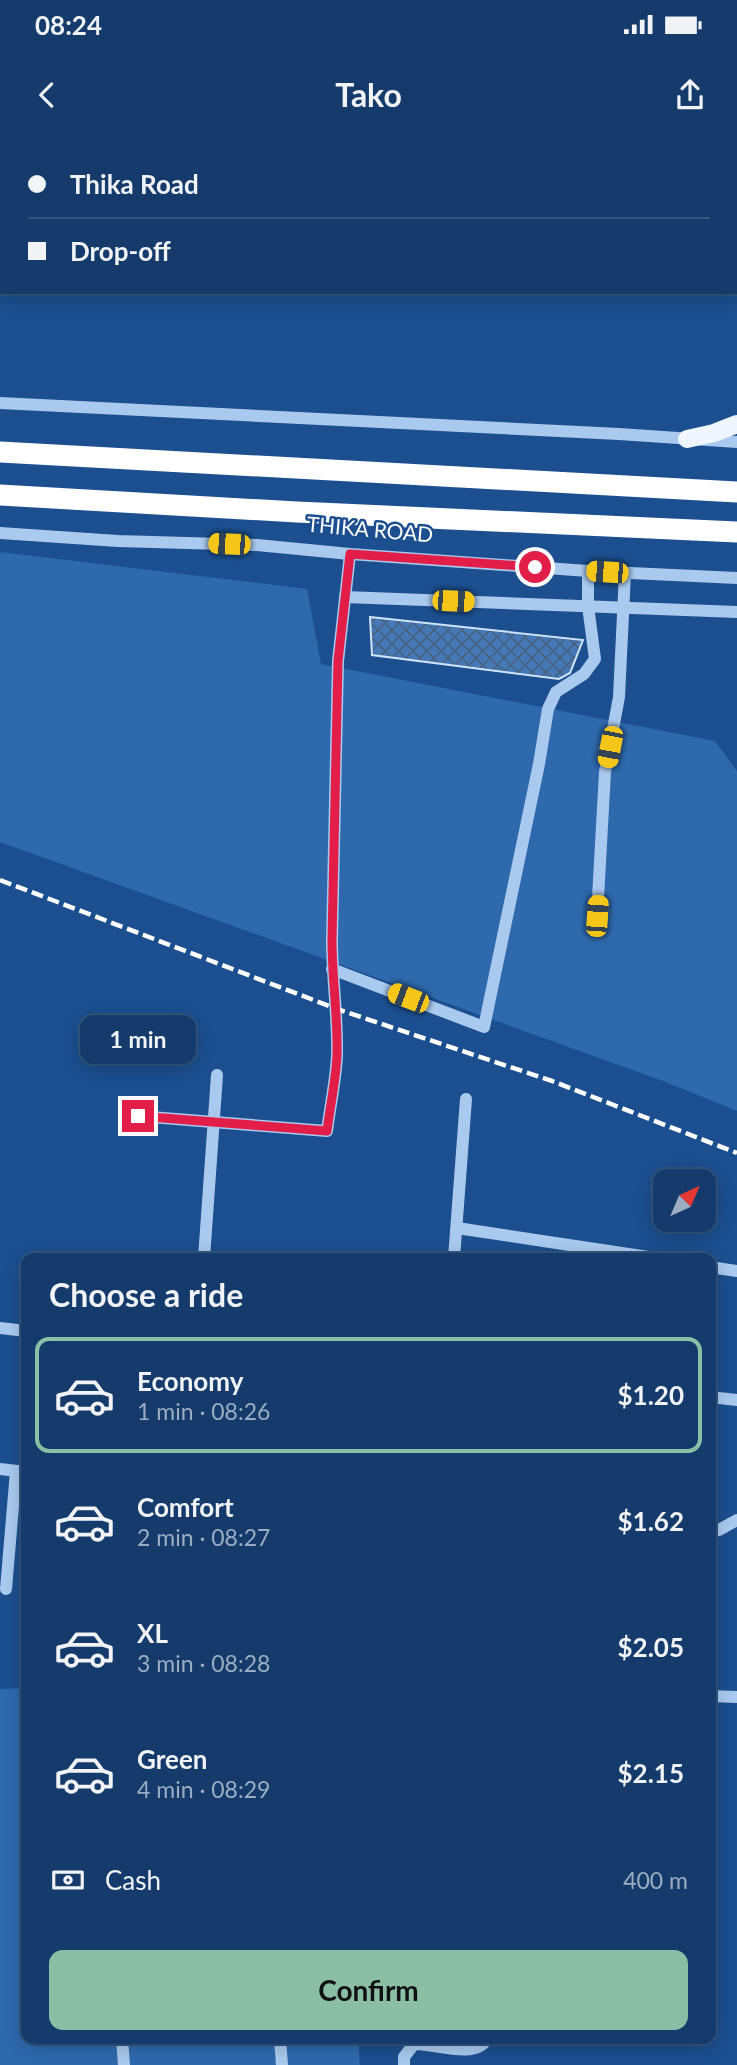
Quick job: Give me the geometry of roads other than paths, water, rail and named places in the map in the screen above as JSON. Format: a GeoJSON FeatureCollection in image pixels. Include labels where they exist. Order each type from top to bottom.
{"type":"FeatureCollection","features":[{"type":"Feature","properties":{"kind":"highway"},"geometry":{"type":"LineString","coordinates":[[0,452],[737,492]]}},
{"type":"Feature","properties":{"kind":"highway","name":"THIKA ROAD"},"geometry":{"type":"LineString","coordinates":[[0,495],[737,532]]}},
{"type":"Feature","properties":{"kind":"main road"},"geometry":{"type":"LineString","coordinates":[[687,439],[737,424]]}},
{"type":"Feature","properties":{"kind":"street"},"geometry":{"type":"LineString","coordinates":[[0,403],[737,442]]}},
{"type":"Feature","properties":{"kind":"street","name":"THIKA ROAD"},"geometry":{"type":"LineString","coordinates":[[0,533],[118,541],[257,545],[588,571],[737,578]]}},
{"type":"Feature","properties":{"kind":"street"},"geometry":{"type":"LineString","coordinates":[[138,1116],[327,1131],[337,1058],[337,1009],[332,969],[338,661],[350,554]]}},
{"type":"Feature","properties":{"kind":"street"},"geometry":{"type":"LineString","coordinates":[[332,969],[484,1027],[548,709],[556,692],[584,674],[595,660],[588,606],[588,571]]}},
{"type":"Feature","properties":{"kind":"street"},"geometry":{"type":"LineString","coordinates":[[597,916],[604,772],[619,697],[625,573]]}},
{"type":"Feature","properties":{"kind":"street"},"geometry":{"type":"LineString","coordinates":[[345,597],[737,612]]}},
{"type":"Feature","properties":{"kind":"street"},"geometry":{"type":"LineString","coordinates":[[204,1253],[217,1075]]}},
{"type":"Feature","properties":{"kind":"street"},"geometry":{"type":"LineString","coordinates":[[454,1253],[466,1099]]}},
{"type":"Feature","properties":{"kind":"street"},"geometry":{"type":"LineString","coordinates":[[457,1228],[622,1253]]}},
{"type":"Feature","properties":{"kind":"street"},"geometry":{"type":"LineString","coordinates":[[716,1268],[737,1271]]}},
{"type":"Feature","properties":{"kind":"street"},"geometry":{"type":"LineString","coordinates":[[0,1328],[21,1330]]}},
{"type":"Feature","properties":{"kind":"street"},"geometry":{"type":"LineString","coordinates":[[716,1398],[737,1400]]}},
{"type":"Feature","properties":{"kind":"street"},"geometry":{"type":"LineString","coordinates":[[0,1469],[21,1472],[6,1589]]}},
{"type":"Feature","properties":{"kind":"street"},"geometry":{"type":"LineString","coordinates":[[716,1531],[737,1520]]}},
{"type":"Feature","properties":{"kind":"street"},"geometry":{"type":"LineString","coordinates":[[716,1696],[737,1695]]}},
{"type":"Feature","properties":{"kind":"street"},"geometry":{"type":"LineString","coordinates":[[122,2044],[124,2065]]}},
{"type":"Feature","properties":{"kind":"street"},"geometry":{"type":"LineString","coordinates":[[280,2044],[282,2065]]}},
{"type":"Feature","properties":{"kind":"street"},"geometry":{"type":"LineString","coordinates":[[404,2065],[404,2057],[414,2044]]}},
{"type":"Feature","properties":{"kind":"street"},"geometry":{"type":"LineString","coordinates":[[428,2044],[470,2051],[484,2044]]}},
{"type":"Feature","properties":{"kind":"railway"},"geometry":{"type":"LineString","coordinates":[[0,880],[337,1009],[552,1081],[737,1153]]}}]}
